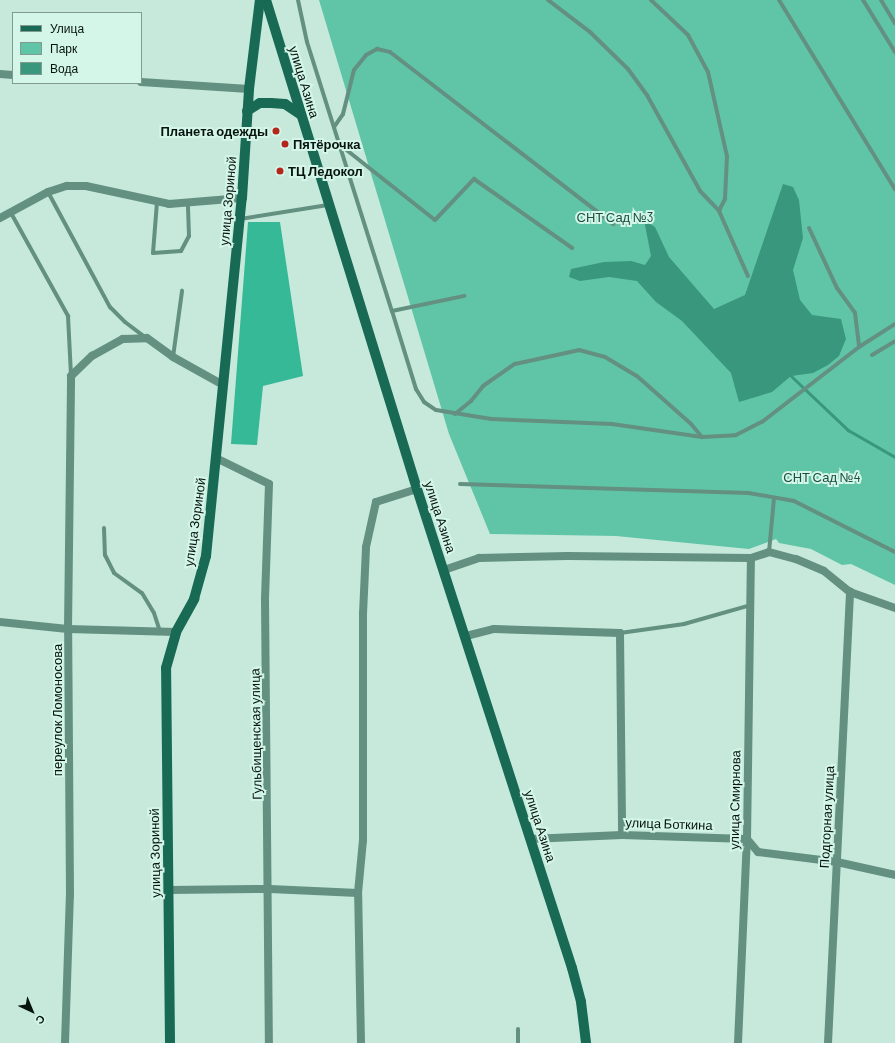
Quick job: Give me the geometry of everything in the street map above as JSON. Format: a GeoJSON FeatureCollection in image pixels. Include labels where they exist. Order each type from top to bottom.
{"type":"FeatureCollection","features":[{"type":"Feature","properties":{"kind":"main road","name":"улица Зориной"},"geometry":{"type":"LineString","coordinates":[[170,1043],[166,668],[176,632],[194,599],[206,556],[240,220],[249,89],[260,0]]}},
{"type":"Feature","properties":{"kind":"main road","name":"улица Азина"},"geometry":{"type":"LineString","coordinates":[[266,0],[328,205],[579,996],[586,1043]]}},
{"type":"Feature","properties":{"kind":"main road"},"geometry":{"type":"LineString","coordinates":[[247,111],[260,103],[271,102],[285,104],[300,114]]}},
{"type":"Feature","properties":{"kind":"street"},"geometry":{"type":"LineString","coordinates":[[0,74],[12,75]]}},
{"type":"Feature","properties":{"kind":"street"},"geometry":{"type":"LineString","coordinates":[[142,82],[249,89]]}},
{"type":"Feature","properties":{"kind":"street"},"geometry":{"type":"LineString","coordinates":[[0,218],[48,192],[67,186],[86,186],[169,204],[242,198]]}},
{"type":"Feature","properties":{"kind":"street"},"geometry":{"type":"LineString","coordinates":[[71,376],[92,356],[123,339],[147,338],[173,357],[224,385]]}},
{"type":"Feature","properties":{"kind":"street","name":"переулок Ломоносова"},"geometry":{"type":"LineString","coordinates":[[65,1043],[70,895],[68,629],[71,376]]}},
{"type":"Feature","properties":{"kind":"street","name":"Гульбищенская улица"},"geometry":{"type":"LineString","coordinates":[[216,458],[269,484],[266,599],[270,889],[269,1043]]}},
{"type":"Feature","properties":{"kind":"street"},"geometry":{"type":"LineString","coordinates":[[362,1043],[358,893],[363,840],[363,614],[366,547],[376,502],[417,488]]}},
{"type":"Feature","properties":{"kind":"street"},"geometry":{"type":"LineString","coordinates":[[444,570],[479,558],[568,556],[751,558],[769,552],[796,559],[824,571],[850,592],[895,608]]}},
{"type":"Feature","properties":{"kind":"street","name":"улица Смирнова"},"geometry":{"type":"LineString","coordinates":[[738,1043],[747,839],[751,558]]}},
{"type":"Feature","properties":{"kind":"street","name":"Подгорная улица"},"geometry":{"type":"LineString","coordinates":[[828,1043],[850,592]]}},
{"type":"Feature","properties":{"kind":"street"},"geometry":{"type":"LineString","coordinates":[[0,622],[68,629],[176,632]]}},
{"type":"Feature","properties":{"kind":"street"},"geometry":{"type":"LineString","coordinates":[[466,636],[494,629],[620,634],[622,835]]}},
{"type":"Feature","properties":{"kind":"street","name":"улица Боткина"},"geometry":{"type":"LineString","coordinates":[[530,839],[622,835],[747,839]]}},
{"type":"Feature","properties":{"kind":"street"},"geometry":{"type":"LineString","coordinates":[[747,839],[758,852],[837,862],[895,875]]}},
{"type":"Feature","properties":{"kind":"street"},"geometry":{"type":"LineString","coordinates":[[168,890],[270,889],[358,893]]}},
{"type":"Feature","properties":{"kind":"lane"},"geometry":{"type":"LineString","coordinates":[[298,0],[307,42],[416,389],[424,402],[436,410],[491,419],[612,424],[702,437],[736,435],[762,422],[860,347],[895,324]]}},
{"type":"Feature","properties":{"kind":"lane"},"geometry":{"type":"LineString","coordinates":[[548,0],[590,32],[628,70],[648,97],[700,191],[719,211],[748,276]]}},
{"type":"Feature","properties":{"kind":"lane"},"geometry":{"type":"LineString","coordinates":[[651,0],[688,35],[708,72],[727,156],[725,199],[719,211]]}},
{"type":"Feature","properties":{"kind":"lane"},"geometry":{"type":"LineString","coordinates":[[779,0],[895,189]]}},
{"type":"Feature","properties":{"kind":"lane"},"geometry":{"type":"LineString","coordinates":[[863,0],[895,52]]}},
{"type":"Feature","properties":{"kind":"lane"},"geometry":{"type":"LineString","coordinates":[[881,0],[895,23]]}},
{"type":"Feature","properties":{"kind":"lane"},"geometry":{"type":"LineString","coordinates":[[334,127],[343,114],[354,70],[372,52],[378,49],[390,52],[612,224]]}},
{"type":"Feature","properties":{"kind":"lane"},"geometry":{"type":"LineString","coordinates":[[339,144],[435,220],[474,178],[572,248]]}},
{"type":"Feature","properties":{"kind":"lane"},"geometry":{"type":"LineString","coordinates":[[48,192],[110,307],[125,322],[147,338]]}},
{"type":"Feature","properties":{"kind":"lane"},"geometry":{"type":"LineString","coordinates":[[157,201],[154,253],[181,251],[189,236],[188,202]]}},
{"type":"Feature","properties":{"kind":"lane"},"geometry":{"type":"LineString","coordinates":[[240,220],[328,205]]}},
{"type":"Feature","properties":{"kind":"lane"},"geometry":{"type":"LineString","coordinates":[[10,212],[68,316],[71,376]]}},
{"type":"Feature","properties":{"kind":"lane"},"geometry":{"type":"LineString","coordinates":[[809,228],[837,288],[855,313],[860,347]]}},
{"type":"Feature","properties":{"kind":"lane"},"geometry":{"type":"LineString","coordinates":[[173,357],[182,291]]}},
{"type":"Feature","properties":{"kind":"lane"},"geometry":{"type":"LineString","coordinates":[[392,311],[464,296]]}},
{"type":"Feature","properties":{"kind":"lane"},"geometry":{"type":"LineString","coordinates":[[872,355],[895,341]]}},
{"type":"Feature","properties":{"kind":"lane"},"geometry":{"type":"LineString","coordinates":[[455,414],[471,401],[482,386],[515,364],[579,350],[605,357],[638,376],[691,424],[702,437]]}},
{"type":"Feature","properties":{"kind":"lane"},"geometry":{"type":"LineString","coordinates":[[460,484],[749,493],[794,501],[895,552]]}},
{"type":"Feature","properties":{"kind":"lane"},"geometry":{"type":"LineString","coordinates":[[769,552],[774,498]]}},
{"type":"Feature","properties":{"kind":"lane"},"geometry":{"type":"LineString","coordinates":[[104,528],[105,555],[114,573],[142,593],[154,613],[160,631]]}},
{"type":"Feature","properties":{"kind":"lane"},"geometry":{"type":"LineString","coordinates":[[620,634],[684,624],[751,605]]}},
{"type":"Feature","properties":{"kind":"lane"},"geometry":{"type":"LineString","coordinates":[[518,1029],[518,1043]]}},
{"type":"Feature","properties":{"kind":"green space","name":"СНТ Сад №3"},"geometry":{"type":"Polygon","coordinates":[[[319,0],[895,0],[895,585],[851,564],[842,565],[811,549],[779,543],[776,539],[749,549],[616,536],[490,534],[449,434],[319,0]]]}},
{"type":"Feature","properties":{"kind":"shaded area"},"geometry":{"type":"Polygon","coordinates":[[[248,222],[280,222],[303,376],[263,386],[257,445],[231,444],[248,222]]]}},
{"type":"Feature","properties":{"kind":"water"},"geometry":{"type":"Polygon","coordinates":[[[783,184],[793,187],[799,200],[803,238],[793,270],[800,300],[812,315],[841,319],[846,339],[839,356],[828,365],[813,373],[791,376],[772,392],[739,402],[731,373],[682,321],[656,302],[637,281],[609,277],[580,281],[569,277],[571,269],[604,262],[631,261],[645,265],[651,256],[644,220],[655,227],[669,257],[714,309],[745,295],[783,184]]]}},
{"type":"Feature","properties":{"kind":"waterway"},"geometry":{"type":"LineString","coordinates":[[791,376],[848,430],[895,457]]}},
{"type":"Feature","properties":{"kind":"place","name":"Планета одежды"},"geometry":{"type":"Point","coordinates":[276,131]}},
{"type":"Feature","properties":{"kind":"place","name":"Пятёрочка"},"geometry":{"type":"Point","coordinates":[285,144]}},
{"type":"Feature","properties":{"kind":"place","name":"ТЦ Ледокол"},"geometry":{"type":"Point","coordinates":[280,171]}},
{"type":"Feature","properties":{"kind":"park label","name":"СНТ Сад №4"},"geometry":{"type":"Point","coordinates":[822,477]}}]}
